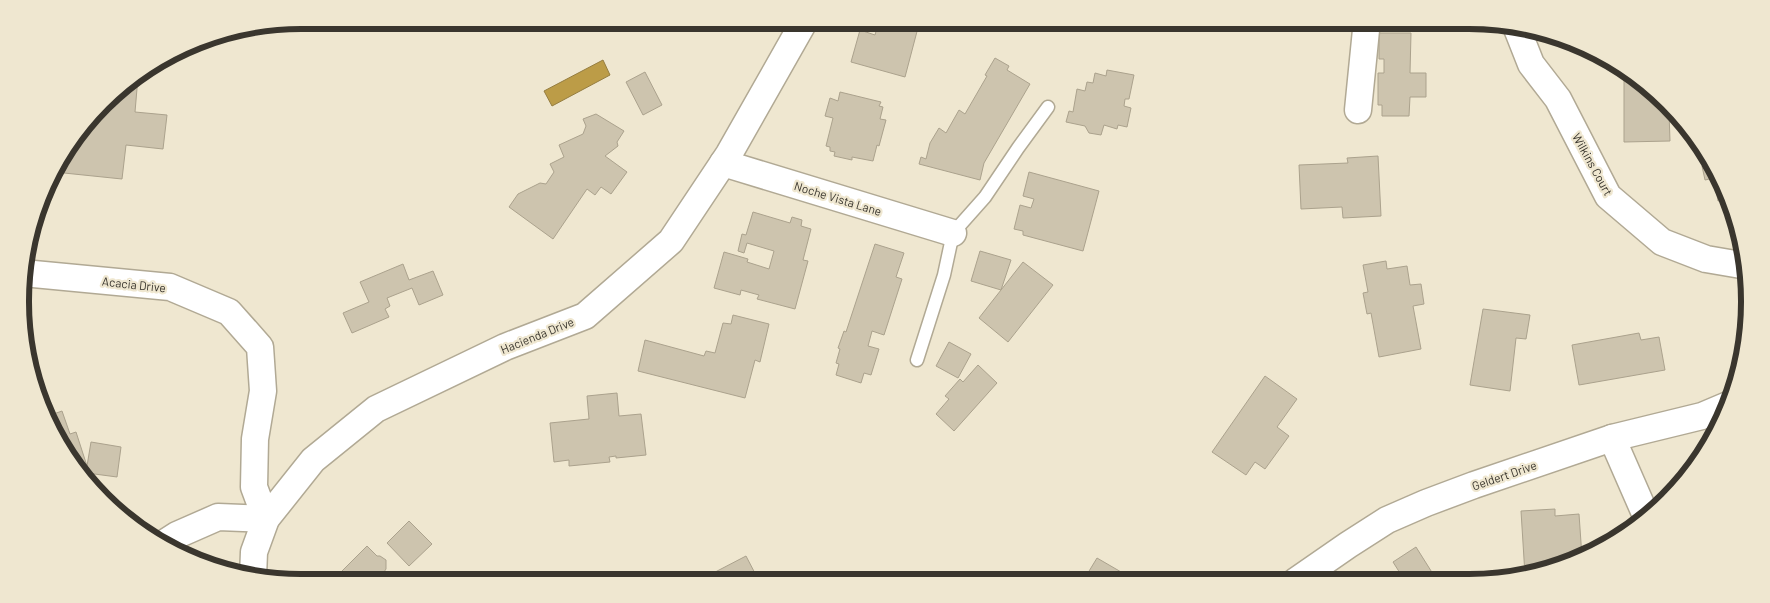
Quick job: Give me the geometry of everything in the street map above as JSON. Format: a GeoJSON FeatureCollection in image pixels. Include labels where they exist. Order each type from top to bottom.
{"type":"FeatureCollection","features":[{"type":"Feature","properties":{"kind":"street","name":"Hacienda Drive"},"geometry":{"type":"LineString","coordinates":[[254,570],[254,552],[266,519],[313,460],[376,409],[505,347],[585,316],[672,241],[723,163],[800,29]]}},
{"type":"Feature","properties":{"kind":"street"},"geometry":{"type":"LineString","coordinates":[[1358,110],[1366,29]]}},
{"type":"Feature","properties":{"kind":"street","name":"Wilkins Court"},"geometry":{"type":"LineString","coordinates":[[1519,33],[1531,64],[1558,99],[1608,196],[1662,242],[1706,259],[1739,264]]}},
{"type":"Feature","properties":{"kind":"street","name":"Noche Vista Lane"},"geometry":{"type":"LineString","coordinates":[[723,163],[954,233]]}},
{"type":"Feature","properties":{"kind":"street","name":"Acacia Drive"},"geometry":{"type":"LineString","coordinates":[[30,274],[170,287],[229,312],[260,347],[263,391],[255,439],[254,487],[266,519]]}},
{"type":"Feature","properties":{"kind":"street","name":"Geldert Drive"},"geometry":{"type":"LineString","coordinates":[[1306,574],[1387,520],[1474,485],[1612,438],[1702,416],[1719,409]]}},
{"type":"Feature","properties":{"kind":"street"},"geometry":{"type":"LineString","coordinates":[[1612,438],[1644,511]]}},
{"type":"Feature","properties":{"kind":"street"},"geometry":{"type":"LineString","coordinates":[[169,540],[218,517],[266,519]]}},
{"type":"Feature","properties":{"kind":"lane"},"geometry":{"type":"LineString","coordinates":[[917,360],[944,274],[954,233],[985,197],[1048,107]]}},
{"type":"Feature","properties":{"kind":"shaded area"},"geometry":{"type":"Polygon","coordinates":[[[603,60],[610,75],[552,106],[544,91],[603,60]]]}},
{"type":"Feature","properties":{"kind":"building"},"geometry":{"type":"Polygon","coordinates":[[[877,29],[918,29],[905,77],[851,62],[860,30],[875,35],[877,29]]]}},
{"type":"Feature","properties":{"kind":"building"},"geometry":{"type":"Polygon","coordinates":[[[1379,33],[1411,33],[1410,73],[1426,73],[1426,97],[1410,97],[1409,116],[1382,116],[1382,105],[1378,105],[1378,73],[1384,73],[1384,59],[1379,59],[1379,33]]]}},
{"type":"Feature","properties":{"kind":"building"},"geometry":{"type":"Polygon","coordinates":[[[995,58],[1009,66],[1007,70],[1030,84],[984,163],[980,180],[919,164],[921,157],[926,159],[930,143],[939,128],[946,133],[959,110],[965,114],[995,58]]]}},
{"type":"Feature","properties":{"kind":"building"},"geometry":{"type":"Polygon","coordinates":[[[1107,70],[1134,75],[1129,99],[1125,99],[1124,106],[1131,108],[1127,127],[1118,125],[1117,129],[1104,125],[1101,135],[1089,133],[1085,126],[1066,122],[1069,111],[1073,112],[1077,89],[1085,91],[1087,82],[1093,83],[1095,73],[1106,76],[1107,70]]]}},
{"type":"Feature","properties":{"kind":"building"},"geometry":{"type":"Polygon","coordinates":[[[645,72],[662,105],[643,115],[626,82],[645,72]]]}},
{"type":"Feature","properties":{"kind":"building"},"geometry":{"type":"Polygon","coordinates":[[[1624,78],[1648,96],[1669,117],[1670,141],[1624,142],[1624,78]]]}},
{"type":"Feature","properties":{"kind":"building"},"geometry":{"type":"Polygon","coordinates":[[[137,83],[135,112],[167,115],[163,149],[126,145],[122,179],[64,173],[65,165],[85,135],[122,96],[137,83]]]}},
{"type":"Feature","properties":{"kind":"building"},"geometry":{"type":"Polygon","coordinates":[[[840,92],[881,102],[879,106],[883,107],[880,119],[886,120],[873,161],[852,157],[852,160],[834,156],[835,152],[830,151],[830,147],[826,146],[833,118],[825,116],[830,98],[838,101],[840,92]]]}},
{"type":"Feature","properties":{"kind":"building"},"geometry":{"type":"Polygon","coordinates":[[[596,114],[624,131],[617,142],[618,146],[605,156],[627,172],[611,194],[601,187],[595,195],[587,189],[553,239],[509,207],[518,194],[540,183],[546,184],[554,172],[550,164],[564,157],[559,145],[583,134],[586,126],[583,119],[596,114]]]}},
{"type":"Feature","properties":{"kind":"building"},"geometry":{"type":"Polygon","coordinates":[[[1378,156],[1381,216],[1343,218],[1342,207],[1301,209],[1299,165],[1348,163],[1347,158],[1378,156]]]}},
{"type":"Feature","properties":{"kind":"building"},"geometry":{"type":"Polygon","coordinates":[[[1705,165],[1712,178],[1705,180],[1702,166],[1705,165]]]}},
{"type":"Feature","properties":{"kind":"building"},"geometry":{"type":"Polygon","coordinates":[[[1029,172],[1099,191],[1083,251],[1023,235],[1023,231],[1014,229],[1020,205],[1031,208],[1034,199],[1023,196],[1029,172]]]}},
{"type":"Feature","properties":{"kind":"building"},"geometry":{"type":"Polygon","coordinates":[[[1716,187],[1721,201],[1718,201],[1716,187]]]}},
{"type":"Feature","properties":{"kind":"building"},"geometry":{"type":"Polygon","coordinates":[[[753,212],[790,223],[792,217],[802,220],[801,226],[811,229],[803,260],[808,261],[795,309],[757,299],[759,295],[741,290],[740,295],[714,288],[724,252],[748,259],[747,262],[769,269],[774,251],[747,243],[744,253],[738,251],[742,234],[746,235],[753,212]]]}},
{"type":"Feature","properties":{"kind":"building"},"geometry":{"type":"Polygon","coordinates":[[[875,244],[904,253],[896,277],[902,279],[884,335],[872,331],[868,346],[879,349],[871,375],[864,373],[861,383],[836,375],[839,364],[836,363],[840,349],[838,348],[844,331],[846,332],[875,244]]]}},
{"type":"Feature","properties":{"kind":"building"},"geometry":{"type":"Polygon","coordinates":[[[980,251],[1011,260],[1001,290],[971,281],[980,251]]]}},
{"type":"Feature","properties":{"kind":"building"},"geometry":{"type":"Polygon","coordinates":[[[1386,261],[1387,269],[1407,266],[1410,285],[1421,284],[1424,304],[1413,306],[1421,349],[1379,357],[1371,313],[1367,314],[1363,293],[1368,292],[1363,265],[1386,261]]]}},
{"type":"Feature","properties":{"kind":"building"},"geometry":{"type":"Polygon","coordinates":[[[1023,262],[1053,285],[1008,342],[979,318],[1023,262]]]}},
{"type":"Feature","properties":{"kind":"building"},"geometry":{"type":"Polygon","coordinates":[[[403,264],[409,280],[433,271],[443,295],[419,305],[412,288],[387,298],[390,306],[385,309],[389,317],[352,333],[343,313],[369,302],[360,282],[403,264]]]}},
{"type":"Feature","properties":{"kind":"building"},"geometry":{"type":"Polygon","coordinates":[[[1483,309],[1530,315],[1526,339],[1516,338],[1510,391],[1470,385],[1483,309]]]}},
{"type":"Feature","properties":{"kind":"building"},"geometry":{"type":"Polygon","coordinates":[[[733,315],[769,324],[760,362],[755,360],[745,398],[638,371],[645,340],[704,356],[706,351],[715,353],[723,323],[731,324],[733,315]]]}},
{"type":"Feature","properties":{"kind":"building"},"geometry":{"type":"Polygon","coordinates":[[[1639,333],[1641,340],[1659,337],[1665,370],[1579,385],[1572,345],[1639,333]]]}},
{"type":"Feature","properties":{"kind":"building"},"geometry":{"type":"Polygon","coordinates":[[[949,342],[971,354],[958,378],[936,366],[949,342]]]}},
{"type":"Feature","properties":{"kind":"building"},"geometry":{"type":"Polygon","coordinates":[[[978,365],[997,383],[954,431],[936,414],[949,399],[945,396],[960,379],[963,382],[978,365]]]}},
{"type":"Feature","properties":{"kind":"building"},"geometry":{"type":"Polygon","coordinates":[[[1265,376],[1297,399],[1277,427],[1289,436],[1265,469],[1255,462],[1246,475],[1212,452],[1265,376]]]}},
{"type":"Feature","properties":{"kind":"building"},"geometry":{"type":"Polygon","coordinates":[[[617,393],[619,416],[641,414],[646,455],[609,457],[610,462],[569,466],[569,460],[554,462],[550,423],[589,419],[587,396],[617,393]]]}},
{"type":"Feature","properties":{"kind":"building"},"geometry":{"type":"Polygon","coordinates":[[[62,411],[70,434],[76,432],[87,466],[91,442],[121,447],[117,477],[90,473],[65,438],[54,414],[62,411]]]}},
{"type":"Feature","properties":{"kind":"building"},"geometry":{"type":"Polygon","coordinates":[[[1555,509],[1555,516],[1579,514],[1581,549],[1556,560],[1525,568],[1521,511],[1555,509]]]}},
{"type":"Feature","properties":{"kind":"building"},"geometry":{"type":"Polygon","coordinates":[[[409,521],[432,544],[409,566],[387,543],[409,521]]]}},
{"type":"Feature","properties":{"kind":"building"},"geometry":{"type":"Polygon","coordinates":[[[367,546],[377,556],[386,560],[384,572],[386,574],[339,574],[367,546]]]}},
{"type":"Feature","properties":{"kind":"building"},"geometry":{"type":"Polygon","coordinates":[[[1416,547],[1433,574],[1401,574],[1393,562],[1416,547]]]}},
{"type":"Feature","properties":{"kind":"building"},"geometry":{"type":"Polygon","coordinates":[[[746,556],[755,574],[711,574],[746,556]]]}},
{"type":"Feature","properties":{"kind":"building"},"geometry":{"type":"Polygon","coordinates":[[[1097,558],[1125,574],[1087,574],[1097,558]]]}}]}
